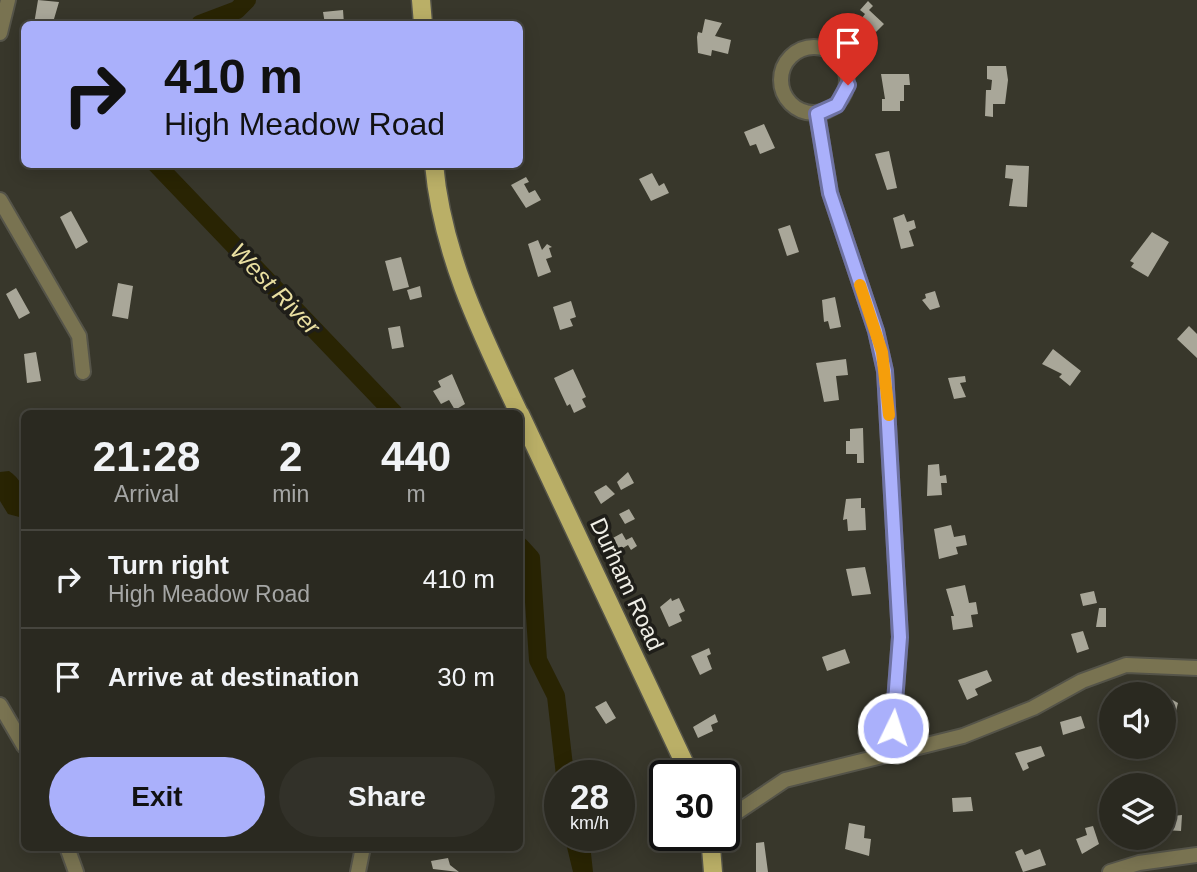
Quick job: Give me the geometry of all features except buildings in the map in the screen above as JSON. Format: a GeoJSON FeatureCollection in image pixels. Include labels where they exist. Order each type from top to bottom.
{"type":"FeatureCollection","features":[{"type":"Feature","properties":{"kind":"main road"},"geometry":{"type":"LineString","coordinates":[[421,0],[423,21]]}},
{"type":"Feature","properties":{"kind":"main road","name":"Durham Road"},"geometry":{"type":"LineString","coordinates":[[435,168],[443,230],[453,262],[517,410]]}},
{"type":"Feature","properties":{"kind":"main road","name":"Durham Road"},"geometry":{"type":"LineString","coordinates":[[523,422],[683,760]]}},
{"type":"Feature","properties":{"kind":"main road"},"geometry":{"type":"LineString","coordinates":[[711,851],[713,872]]}},
{"type":"Feature","properties":{"kind":"street"},"geometry":{"type":"LineString","coordinates":[[0,33],[8,0]]}},
{"type":"Feature","properties":{"kind":"street"},"geometry":{"type":"LineString","coordinates":[[814,47],[828,50],[839,58],[848,78],[846,92],[837,105],[817,114],[804,112],[792,105],[784,95],[781,82],[783,68],[790,57],[801,49],[814,47]]}},
{"type":"Feature","properties":{"kind":"street"},"geometry":{"type":"LineString","coordinates":[[817,114],[830,193],[876,331],[885,371],[900,637],[891,751]]}},
{"type":"Feature","properties":{"kind":"street"},"geometry":{"type":"LineString","coordinates":[[0,200],[79,336],[83,372]]}},
{"type":"Feature","properties":{"kind":"street"},"geometry":{"type":"LineString","coordinates":[[740,810],[785,780],[891,751],[963,736],[1033,708],[1083,681],[1126,665],[1197,668]]}},
{"type":"Feature","properties":{"kind":"street"},"geometry":{"type":"LineString","coordinates":[[0,705],[21,741]]}},
{"type":"Feature","properties":{"kind":"street"},"geometry":{"type":"LineString","coordinates":[[68,851],[76,872]]}},
{"type":"Feature","properties":{"kind":"street"},"geometry":{"type":"LineString","coordinates":[[358,872],[362,851]]}},
{"type":"Feature","properties":{"kind":"street"},"geometry":{"type":"LineString","coordinates":[[1110,872],[1139,863],[1197,855]]}},
{"type":"Feature","properties":{"kind":"shaded area"},"geometry":{"type":"Polygon","coordinates":[[[9,471],[21,484],[21,517],[8,514],[0,501],[0,472],[9,471]]]}},
{"type":"Feature","properties":{"kind":"shaded area"},"geometry":{"type":"Polygon","coordinates":[[[568,851],[591,851],[593,872],[573,872],[568,851]]]}},
{"type":"Feature","properties":{"kind":"waterway","name":"West River"},"geometry":{"type":"LineString","coordinates":[[208,21],[237,10],[247,0]]}},
{"type":"Feature","properties":{"kind":"waterway","name":"West River"},"geometry":{"type":"LineString","coordinates":[[160,168],[391,410]]}},
{"type":"Feature","properties":{"kind":"waterway","name":"West River"},"geometry":{"type":"LineString","coordinates":[[523,549],[531,558],[538,660],[556,696],[563,760]]}},
{"type":"Feature","properties":{"kind":"slow traffic"},"geometry":{"type":"LineString","coordinates":[[860,285],[882,352],[889,415]]}},
{"type":"Feature","properties":{"kind":"route"},"geometry":{"type":"LineString","coordinates":[[848,85],[837,105],[817,114],[830,193],[876,331],[885,371],[900,637],[893,728]]}}]}
